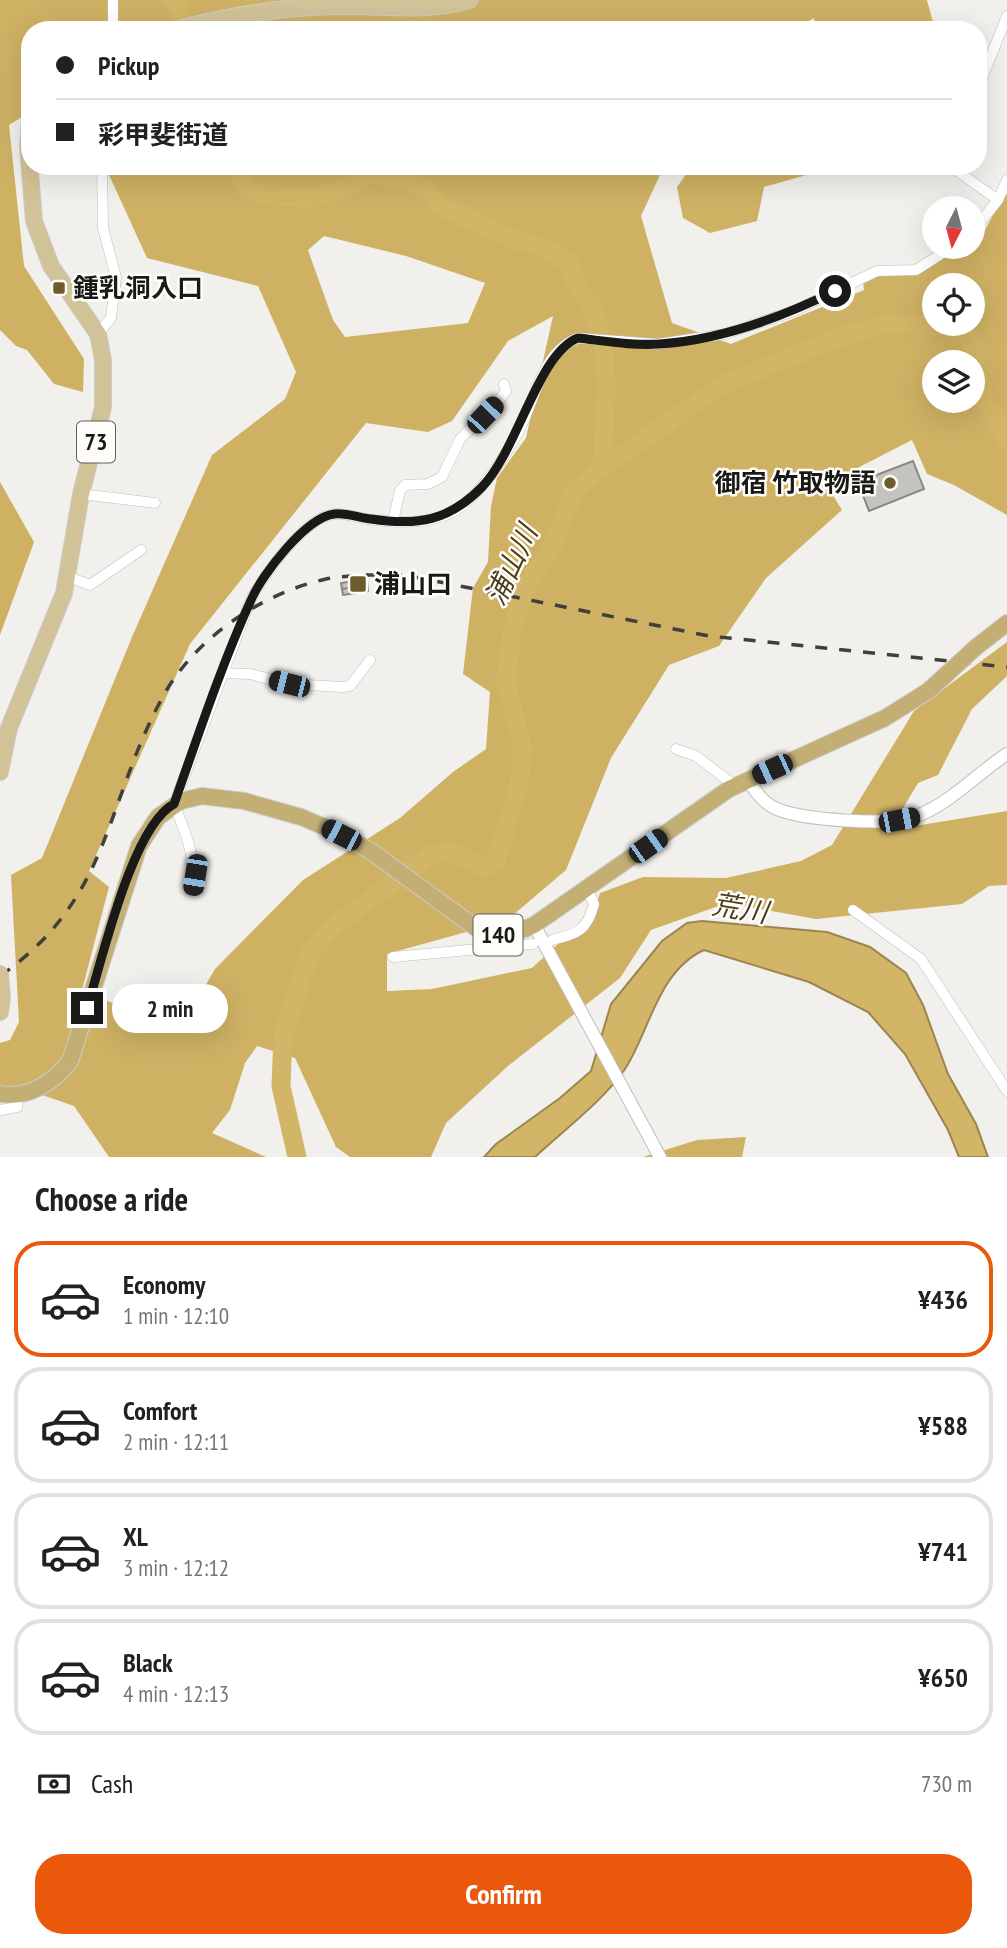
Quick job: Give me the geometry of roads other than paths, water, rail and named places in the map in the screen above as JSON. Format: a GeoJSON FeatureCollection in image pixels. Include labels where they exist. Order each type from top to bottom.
{"type":"FeatureCollection","features":[{"type":"Feature","properties":{"kind":"highway","name":"140"},"geometry":{"type":"LineString","coordinates":[[174,804],[202,796],[244,801],[319,824],[372,852],[435,899],[490,934],[514,934],[534,925],[741,783],[885,718],[928,691],[1007,623]]}},
{"type":"Feature","properties":{"kind":"highway"},"geometry":{"type":"LineString","coordinates":[[0,1094],[30,1092],[57,1078],[70,1060],[139,846],[158,817],[174,804]]}},
{"type":"Feature","properties":{"kind":"main road"},"geometry":{"type":"LineString","coordinates":[[219,21],[268,11],[311,7],[427,9],[469,0]]}},
{"type":"Feature","properties":{"kind":"main road","name":"73"},"geometry":{"type":"LineString","coordinates":[[0,772],[9,728],[54,622],[66,576],[81,494],[103,407],[103,360],[98,334],[51,266],[40,244],[34,221],[30,175]]}},
{"type":"Feature","properties":{"kind":"main road"},"geometry":{"type":"LineString","coordinates":[[0,973],[1,1005]]}},
{"type":"Feature","properties":{"kind":"street"},"geometry":{"type":"LineString","coordinates":[[113,0],[113,21]]}},
{"type":"Feature","properties":{"kind":"street"},"geometry":{"type":"LineString","coordinates":[[987,66],[1007,16]]}},
{"type":"Feature","properties":{"kind":"street"},"geometry":{"type":"LineString","coordinates":[[98,334],[111,318],[116,277],[103,228],[102,175]]}},
{"type":"Feature","properties":{"kind":"street"},"geometry":{"type":"LineString","coordinates":[[963,175],[998,200]]}},
{"type":"Feature","properties":{"kind":"street"},"geometry":{"type":"LineString","coordinates":[[985,216],[998,200],[1007,180]]}},
{"type":"Feature","properties":{"kind":"street"},"geometry":{"type":"LineString","coordinates":[[192,891],[195,875],[188,838],[174,804],[251,599],[265,575],[316,522],[335,514],[393,521],[432,520],[452,513],[485,484],[516,437],[551,359],[566,342],[578,338],[658,344],[725,334],[794,311],[877,271],[916,270],[933,259]]}},
{"type":"Feature","properties":{"kind":"street"},"geometry":{"type":"LineString","coordinates":[[393,521],[400,491],[405,485],[428,484],[442,477],[460,439],[501,398],[506,391],[504,384]]}},
{"type":"Feature","properties":{"kind":"street"},"geometry":{"type":"LineString","coordinates":[[81,494],[155,503]]}},
{"type":"Feature","properties":{"kind":"street"},"geometry":{"type":"LineString","coordinates":[[66,576],[90,586],[141,550]]}},
{"type":"Feature","properties":{"kind":"street"},"geometry":{"type":"LineString","coordinates":[[223,673],[250,674],[289,684],[344,687],[350,686],[370,660]]}},
{"type":"Feature","properties":{"kind":"street"},"geometry":{"type":"LineString","coordinates":[[676,749],[696,756],[741,783],[776,809],[884,823],[914,817],[935,807],[1007,754]]}},
{"type":"Feature","properties":{"kind":"street"},"geometry":{"type":"LineString","coordinates":[[552,940],[574,934],[589,923],[594,904],[587,888]]}},
{"type":"Feature","properties":{"kind":"street"},"geometry":{"type":"LineString","coordinates":[[853,910],[920,959],[1007,1091]]}},
{"type":"Feature","properties":{"kind":"street"},"geometry":{"type":"LineString","coordinates":[[534,925],[660,1157]]}},
{"type":"Feature","properties":{"kind":"street"},"geometry":{"type":"LineString","coordinates":[[394,957],[533,944]]}},
{"type":"Feature","properties":{"kind":"street"},"geometry":{"type":"LineString","coordinates":[[0,1110],[17,1107],[17,1093]]}},
{"type":"Feature","properties":{"kind":"waterway"},"geometry":{"type":"LineString","coordinates":[[175,0],[183,21]]}},
{"type":"Feature","properties":{"kind":"waterway"},"geometry":{"type":"LineString","coordinates":[[239,175],[247,188],[261,195],[311,198],[341,191],[368,175]]}},
{"type":"Feature","properties":{"kind":"waterway"},"geometry":{"type":"LineString","coordinates":[[379,175],[405,178],[428,192],[438,205],[510,238],[548,249],[568,262],[578,288],[592,306],[604,347],[606,392],[602,468]]}},
{"type":"Feature","properties":{"kind":"waterway","name":"浦山川"},"geometry":{"type":"LineString","coordinates":[[297,1157],[281,1086],[283,1035],[309,955],[331,928],[431,855],[451,852],[484,867],[496,861],[519,784],[523,749],[506,681],[512,632],[525,588],[551,550],[574,491],[602,468],[724,384],[842,336],[887,324],[945,326],[966,334],[974,346],[976,374],[987,405],[1007,440]]}},
{"type":"Feature","properties":{"kind":"railway"},"geometry":{"type":"LineString","coordinates":[[0,976],[36,946],[64,916],[84,883],[100,850],[142,741],[173,680],[208,640],[230,623],[252,608],[301,586],[346,576],[405,575],[709,636],[1007,667]]}},
{"type":"Feature","properties":{"kind":"place","name":"鍾乳洞入口"},"geometry":{"type":"Point","coordinates":[59,288]}},
{"type":"Feature","properties":{"kind":"place","name":"御宿 竹取物語"},"geometry":{"type":"Point","coordinates":[890,483]}},
{"type":"Feature","properties":{"kind":"place","name":"浦山口"},"geometry":{"type":"Point","coordinates":[358,584]}},
{"type":"Feature","properties":{"kind":"water label","name":"荒川"},"geometry":{"type":"Point","coordinates":[740,908]}}]}
